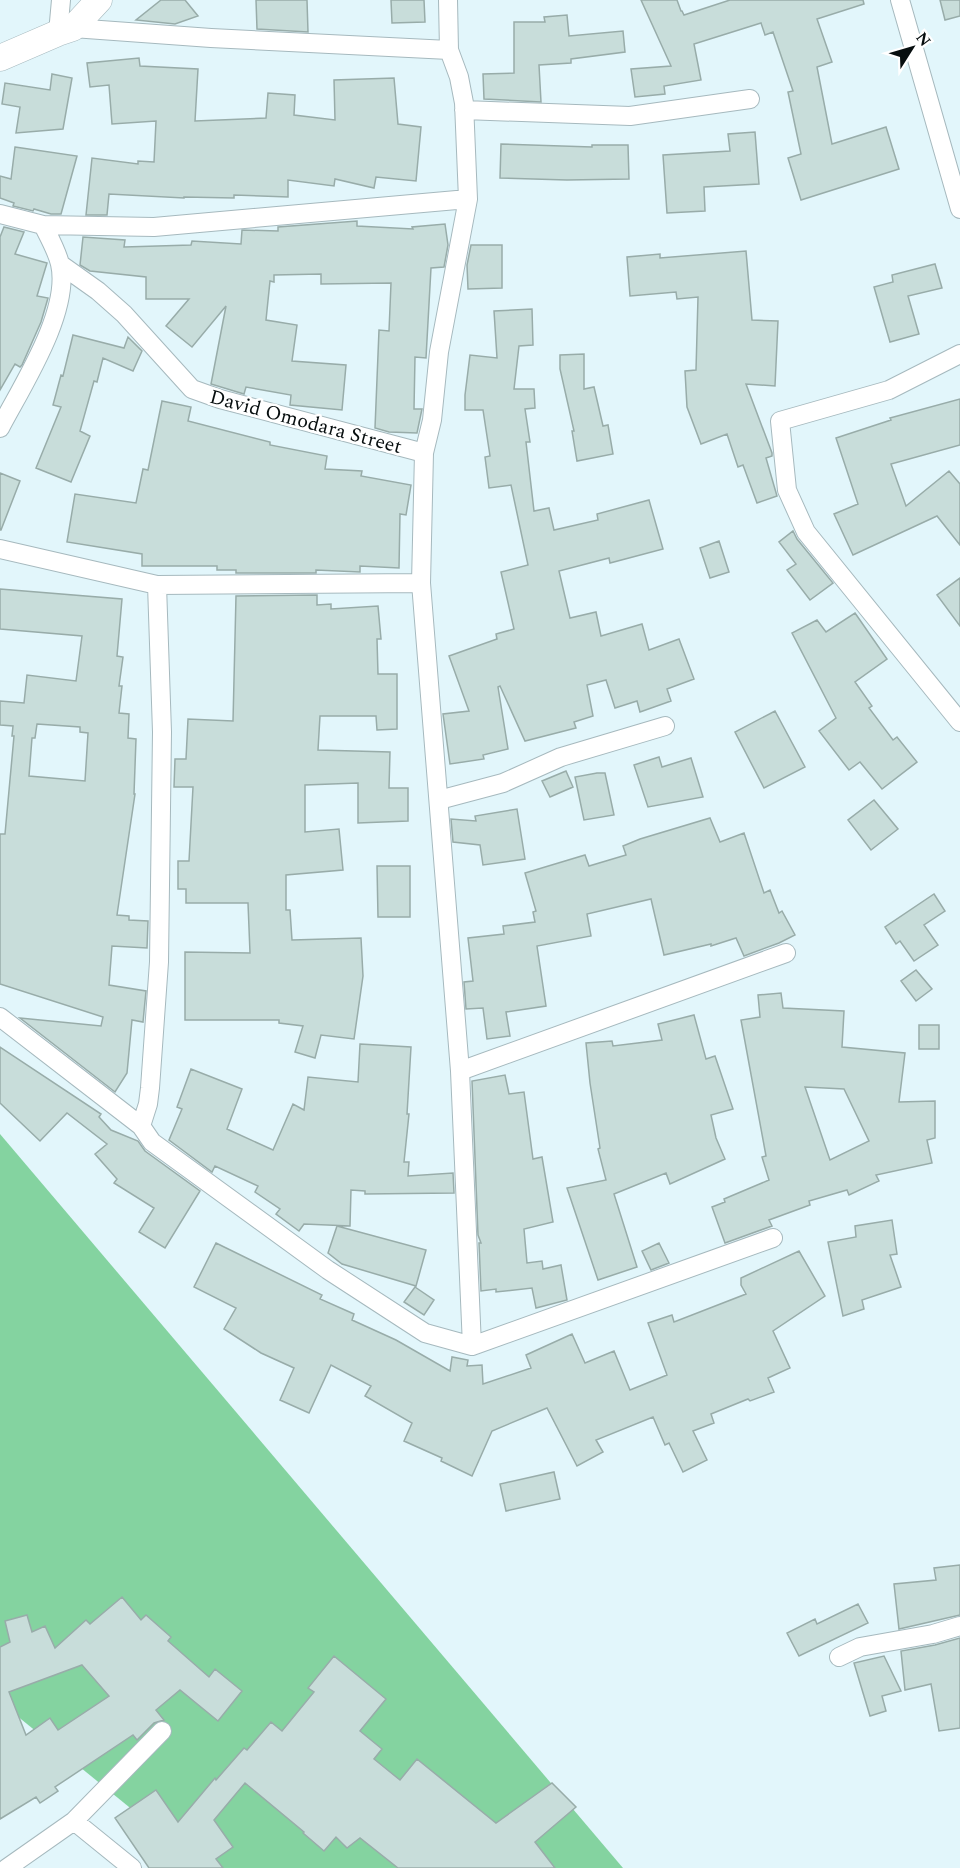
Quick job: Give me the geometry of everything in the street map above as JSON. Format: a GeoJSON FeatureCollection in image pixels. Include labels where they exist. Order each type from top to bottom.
{"type":"FeatureCollection","features":[{"type":"Feature","properties":{"kind":"main road"},"geometry":{"type":"LineString","coordinates":[[0,58],[66,30],[99,0]]}},
{"type":"Feature","properties":{"kind":"street"},"geometry":{"type":"LineString","coordinates":[[61,0],[66,30],[448,50]]}},
{"type":"Feature","properties":{"kind":"street"},"geometry":{"type":"LineString","coordinates":[[448,0],[448,50],[459,77],[464,110],[468,199],[439,352],[432,420],[424,453],[421,583],[460,1071],[472,1346]]}},
{"type":"Feature","properties":{"kind":"street"},"geometry":{"type":"LineString","coordinates":[[900,0],[960,209]]}},
{"type":"Feature","properties":{"kind":"street"},"geometry":{"type":"LineString","coordinates":[[464,110],[630,116],[750,99]]}},
{"type":"Feature","properties":{"kind":"street"},"geometry":{"type":"LineString","coordinates":[[0,214],[43,225],[154,227],[468,199]]}},
{"type":"Feature","properties":{"kind":"street"},"geometry":{"type":"LineString","coordinates":[[0,428],[51,329],[62,293],[60,264],[43,225]]}},
{"type":"Feature","properties":{"kind":"street","name":"David Omodara Street"},"geometry":{"type":"LineString","coordinates":[[60,264],[98,291],[124,314],[192,389],[220,399],[424,453]]}},
{"type":"Feature","properties":{"kind":"street"},"geometry":{"type":"LineString","coordinates":[[960,354],[889,390],[780,421],[787,490],[806,532],[960,722]]}},
{"type":"Feature","properties":{"kind":"street"},"geometry":{"type":"LineString","coordinates":[[0,549],[157,585],[421,583]]}},
{"type":"Feature","properties":{"kind":"street"},"geometry":{"type":"LineString","coordinates":[[141,1126],[150,1088],[159,962],[162,732],[157,585]]}},
{"type":"Feature","properties":{"kind":"street"},"geometry":{"type":"LineString","coordinates":[[439,800],[503,783],[561,757],[665,726]]}},
{"type":"Feature","properties":{"kind":"street"},"geometry":{"type":"LineString","coordinates":[[460,1071],[786,953]]}},
{"type":"Feature","properties":{"kind":"street"},"geometry":{"type":"LineString","coordinates":[[0,1017],[141,1126],[152,1142],[328,1270],[425,1333],[472,1346],[773,1238]]}},
{"type":"Feature","properties":{"kind":"street"},"geometry":{"type":"LineString","coordinates":[[839,1657],[860,1647],[933,1634],[960,1626]]}},
{"type":"Feature","properties":{"kind":"street"},"geometry":{"type":"LineString","coordinates":[[7,1868],[74,1821],[162,1731]]}},
{"type":"Feature","properties":{"kind":"street"},"geometry":{"type":"LineString","coordinates":[[74,1821],[132,1868]]}},
{"type":"Feature","properties":{"kind":"green space"},"geometry":{"type":"Polygon","coordinates":[[[0,1134],[623,1868],[204,1868],[0,1702],[0,1134]]]}},
{"type":"Feature","properties":{"kind":"building"},"geometry":{"type":"Polygon","coordinates":[[[161,0],[185,0],[198,16],[175,24],[136,20],[161,0]]]}},
{"type":"Feature","properties":{"kind":"building"},"geometry":{"type":"Polygon","coordinates":[[[256,0],[307,0],[308,32],[257,29],[256,0]]]}},
{"type":"Feature","properties":{"kind":"building"},"geometry":{"type":"Polygon","coordinates":[[[391,0],[424,0],[425,22],[392,23],[391,0]]]}},
{"type":"Feature","properties":{"kind":"building"},"geometry":{"type":"Polygon","coordinates":[[[641,0],[677,0],[684,15],[730,0],[863,0],[864,4],[817,19],[832,62],[817,67],[832,144],[886,127],[899,169],[801,200],[788,158],[801,154],[788,92],[793,91],[773,32],[765,35],[761,23],[694,44],[701,80],[664,86],[665,94],[635,97],[631,69],[671,66],[641,0]]]}},
{"type":"Feature","properties":{"kind":"building"},"geometry":{"type":"Polygon","coordinates":[[[940,0],[960,0],[960,16],[945,20],[940,0]]]}},
{"type":"Feature","properties":{"kind":"building"},"geometry":{"type":"Polygon","coordinates":[[[567,15],[569,36],[623,31],[625,52],[571,59],[571,63],[539,65],[541,102],[484,99],[483,74],[514,73],[514,22],[545,22],[544,17],[567,15]]]}},
{"type":"Feature","properties":{"kind":"building"},"geometry":{"type":"Polygon","coordinates":[[[139,58],[140,66],[198,69],[195,121],[266,118],[268,93],[295,95],[294,115],[335,120],[334,80],[394,78],[398,124],[421,127],[416,181],[376,177],[374,188],[335,179],[334,186],[288,180],[288,197],[234,195],[234,198],[184,198],[109,194],[107,215],[86,215],[92,158],[138,164],[138,161],[154,162],[156,121],[112,124],[109,85],[90,87],[87,63],[139,58]]]}},
{"type":"Feature","properties":{"kind":"building"},"geometry":{"type":"Polygon","coordinates":[[[52,74],[72,78],[63,129],[16,133],[20,107],[2,104],[5,83],[50,90],[52,74]]]}},
{"type":"Feature","properties":{"kind":"building"},"geometry":{"type":"Polygon","coordinates":[[[755,132],[759,184],[704,187],[705,211],[667,213],[663,155],[730,151],[728,134],[755,132]]]}},
{"type":"Feature","properties":{"kind":"building"},"geometry":{"type":"Polygon","coordinates":[[[501,144],[592,147],[592,145],[628,145],[629,179],[500,178],[501,144]]]}},
{"type":"Feature","properties":{"kind":"building"},"geometry":{"type":"Polygon","coordinates":[[[15,147],[77,156],[61,214],[13,206],[14,203],[0,198],[0,176],[11,179],[15,147]]]}},
{"type":"Feature","properties":{"kind":"building"},"geometry":{"type":"Polygon","coordinates":[[[357,221],[357,226],[413,229],[412,227],[445,224],[448,245],[444,267],[431,268],[426,358],[415,357],[414,409],[422,409],[417,433],[389,432],[375,428],[379,330],[389,331],[391,283],[321,284],[321,274],[274,275],[274,282],[270,281],[266,320],[297,325],[292,361],[346,365],[342,410],[290,405],[291,395],[246,387],[244,394],[211,384],[226,306],[192,347],[166,326],[189,299],[146,299],[146,277],[90,271],[80,265],[83,237],[125,240],[124,247],[191,245],[192,241],[241,244],[242,230],[278,231],[278,227],[357,221]]]}},
{"type":"Feature","properties":{"kind":"building"},"geometry":{"type":"Polygon","coordinates":[[[4,227],[24,232],[15,254],[47,263],[37,296],[48,298],[41,322],[22,365],[20,367],[15,364],[0,390],[0,237],[4,227]]]}},
{"type":"Feature","properties":{"kind":"building"},"geometry":{"type":"Polygon","coordinates":[[[471,245],[502,245],[502,288],[468,289],[467,265],[471,245]]]}},
{"type":"Feature","properties":{"kind":"building"},"geometry":{"type":"Polygon","coordinates":[[[746,251],[752,320],[778,321],[775,386],[746,384],[772,453],[772,456],[766,458],[777,496],[757,503],[743,465],[738,467],[727,434],[701,444],[687,407],[685,371],[696,370],[698,297],[677,299],[676,292],[630,296],[627,257],[660,254],[660,258],[746,251]]]}},
{"type":"Feature","properties":{"kind":"building"},"geometry":{"type":"Polygon","coordinates":[[[935,264],[942,288],[908,296],[919,334],[890,342],[874,287],[893,282],[892,275],[935,264]]]}},
{"type":"Feature","properties":{"kind":"building"},"geometry":{"type":"Polygon","coordinates":[[[532,309],[533,345],[519,346],[514,389],[534,389],[535,408],[525,409],[530,442],[526,442],[534,511],[549,508],[554,530],[598,520],[597,514],[649,500],[663,549],[610,563],[609,558],[559,571],[570,618],[596,612],[601,636],[642,624],[649,650],[679,639],[694,679],[667,689],[671,701],[640,712],[637,701],[615,708],[606,680],[587,685],[593,716],[574,722],[576,728],[525,741],[500,686],[498,687],[508,749],[483,755],[484,759],[450,764],[443,714],[469,711],[449,656],[497,639],[496,634],[514,629],[501,572],[528,565],[511,485],[489,488],[485,457],[490,456],[483,410],[465,410],[470,355],[497,358],[494,311],[532,309]]]}},
{"type":"Feature","properties":{"kind":"building"},"geometry":{"type":"Polygon","coordinates":[[[73,335],[124,348],[128,337],[142,351],[133,371],[103,358],[80,431],[90,436],[71,482],[36,468],[61,407],[53,405],[73,335]]]}},
{"type":"Feature","properties":{"kind":"building"},"geometry":{"type":"Polygon","coordinates":[[[584,354],[584,389],[594,387],[603,426],[608,425],[613,454],[577,461],[572,431],[574,431],[560,369],[560,355],[584,354]]]}},
{"type":"Feature","properties":{"kind":"building"},"geometry":{"type":"Polygon","coordinates":[[[960,399],[960,445],[891,464],[906,506],[949,471],[960,484],[960,545],[937,516],[853,555],[834,514],[858,504],[836,438],[891,420],[890,418],[960,399]]]}},
{"type":"Feature","properties":{"kind":"building"},"geometry":{"type":"Polygon","coordinates":[[[162,401],[191,407],[188,421],[270,442],[270,445],[327,456],[325,469],[362,471],[361,476],[411,485],[406,515],[400,514],[399,568],[360,566],[360,572],[316,570],[316,573],[236,573],[236,570],[217,570],[217,566],[142,566],[142,554],[67,542],[75,494],[136,503],[143,469],[148,470],[162,401]]]}},
{"type":"Feature","properties":{"kind":"building"},"geometry":{"type":"Polygon","coordinates":[[[0,473],[20,481],[1,530],[0,530],[0,473]]]}},
{"type":"Feature","properties":{"kind":"building"},"geometry":{"type":"Polygon","coordinates":[[[793,531],[833,583],[810,600],[787,570],[796,564],[779,542],[793,531]]]}},
{"type":"Feature","properties":{"kind":"building"},"geometry":{"type":"Polygon","coordinates":[[[719,541],[729,572],[710,578],[700,548],[719,541]]]}},
{"type":"Feature","properties":{"kind":"building"},"geometry":{"type":"Polygon","coordinates":[[[960,578],[960,626],[937,595],[960,578]]]}},
{"type":"Feature","properties":{"kind":"building"},"geometry":{"type":"Polygon","coordinates":[[[0,589],[122,599],[117,656],[123,657],[119,686],[122,686],[119,713],[129,714],[128,738],[136,739],[135,794],[117,915],[129,916],[129,920],[148,921],[147,948],[112,946],[109,985],[146,991],[143,1022],[132,1020],[127,1073],[115,1092],[20,1018],[101,1026],[103,1017],[0,984],[0,834],[5,834],[14,736],[12,736],[13,726],[0,725],[0,701],[24,703],[27,675],[76,681],[82,636],[0,629],[0,589]],[[37,724],[35,738],[32,738],[29,776],[85,781],[88,733],[80,732],[80,727],[37,724]]]}},
{"type":"Feature","properties":{"kind":"building"},"geometry":{"type":"Polygon","coordinates":[[[317,595],[317,605],[331,604],[331,609],[378,606],[381,639],[377,639],[378,674],[397,674],[397,729],[377,730],[376,716],[320,716],[318,750],[390,752],[389,788],[408,788],[408,821],[358,823],[358,783],[305,785],[305,832],[339,829],[343,870],[286,875],[286,910],[290,910],[292,940],[361,938],[363,976],[354,1039],[321,1035],[315,1058],[295,1052],[303,1026],[279,1023],[279,1020],[185,1020],[185,952],[250,953],[248,903],[186,903],[186,889],[178,889],[178,861],[189,861],[193,787],[174,787],[175,759],[186,759],[188,719],[233,721],[236,596],[317,595]]]}},
{"type":"Feature","properties":{"kind":"building"},"geometry":{"type":"Polygon","coordinates":[[[855,613],[887,659],[855,682],[872,706],[869,708],[893,740],[897,737],[917,762],[882,789],[860,762],[849,770],[819,731],[836,718],[792,633],[817,620],[826,632],[855,613]]]}},
{"type":"Feature","properties":{"kind":"building"},"geometry":{"type":"Polygon","coordinates":[[[775,711],[805,767],[764,788],[735,732],[775,711]]]}},
{"type":"Feature","properties":{"kind":"building"},"geometry":{"type":"Polygon","coordinates":[[[659,757],[662,767],[691,758],[703,797],[648,807],[634,765],[659,757]]]}},
{"type":"Feature","properties":{"kind":"building"},"geometry":{"type":"Polygon","coordinates":[[[566,771],[573,787],[550,797],[542,781],[566,771]]]}},
{"type":"Feature","properties":{"kind":"building"},"geometry":{"type":"Polygon","coordinates":[[[605,773],[614,815],[584,820],[575,777],[605,773]]]}},
{"type":"Feature","properties":{"kind":"building"},"geometry":{"type":"Polygon","coordinates":[[[874,800],[898,829],[871,850],[848,820],[874,800]]]}},
{"type":"Feature","properties":{"kind":"building"},"geometry":{"type":"Polygon","coordinates":[[[517,809],[525,859],[483,865],[480,845],[453,842],[451,819],[476,821],[475,816],[517,809]]]}},
{"type":"Feature","properties":{"kind":"building"},"geometry":{"type":"Polygon","coordinates":[[[710,818],[720,842],[744,833],[764,893],[770,890],[779,913],[782,911],[795,935],[744,956],[736,938],[711,946],[711,944],[664,955],[651,899],[587,914],[591,936],[537,946],[546,1006],[506,1012],[510,1036],[487,1039],[483,1008],[466,1009],[464,982],[473,981],[468,938],[504,934],[503,926],[535,922],[533,912],[536,911],[525,873],[585,855],[589,866],[626,855],[623,846],[710,818]]]}},
{"type":"Feature","properties":{"kind":"building"},"geometry":{"type":"Polygon","coordinates":[[[377,866],[410,866],[410,917],[378,917],[377,866]]]}},
{"type":"Feature","properties":{"kind":"building"},"geometry":{"type":"Polygon","coordinates":[[[934,894],[945,911],[924,925],[938,945],[914,961],[900,941],[896,944],[885,927],[934,894]]]}},
{"type":"Feature","properties":{"kind":"building"},"geometry":{"type":"Polygon","coordinates":[[[916,970],[932,989],[916,1001],[901,981],[916,970]]]}},
{"type":"Feature","properties":{"kind":"building"},"geometry":{"type":"Polygon","coordinates":[[[781,993],[783,1008],[844,1011],[842,1047],[905,1053],[899,1102],[935,1101],[935,1138],[927,1140],[932,1163],[876,1175],[879,1181],[849,1195],[847,1190],[809,1201],[810,1205],[769,1220],[772,1226],[725,1243],[712,1207],[725,1202],[724,1199],[769,1180],[762,1157],[766,1156],[741,1020],[760,1017],[758,995],[781,993]],[[805,1087],[830,1160],[869,1141],[844,1089],[805,1087]]]}},
{"type":"Feature","properties":{"kind":"building"},"geometry":{"type":"Polygon","coordinates":[[[694,1015],[706,1059],[715,1056],[733,1109],[711,1115],[716,1138],[725,1159],[670,1184],[666,1173],[614,1194],[637,1267],[598,1280],[567,1188],[606,1180],[598,1149],[600,1148],[586,1043],[612,1041],[613,1046],[662,1040],[658,1024],[694,1015]]]}},
{"type":"Feature","properties":{"kind":"building"},"geometry":{"type":"Polygon","coordinates":[[[919,1025],[939,1025],[939,1049],[919,1049],[919,1025]]]}},
{"type":"Feature","properties":{"kind":"building"},"geometry":{"type":"Polygon","coordinates":[[[360,1044],[411,1047],[407,1114],[409,1114],[404,1162],[409,1162],[408,1176],[453,1173],[454,1193],[365,1194],[365,1191],[351,1190],[350,1226],[304,1224],[299,1231],[276,1214],[280,1209],[255,1192],[258,1186],[215,1166],[212,1172],[169,1140],[182,1109],[177,1107],[191,1069],[242,1089],[227,1129],[273,1150],[293,1104],[304,1110],[308,1077],[358,1082],[360,1044]]]}},
{"type":"Feature","properties":{"kind":"building"},"geometry":{"type":"Polygon","coordinates":[[[0,1047],[101,1114],[99,1117],[111,1130],[138,1141],[145,1151],[200,1191],[165,1248],[139,1232],[154,1208],[114,1183],[117,1179],[95,1154],[107,1144],[67,1113],[40,1141],[0,1103],[0,1047]]]}},
{"type":"Feature","properties":{"kind":"building"},"geometry":{"type":"Polygon","coordinates":[[[505,1075],[509,1094],[524,1092],[533,1159],[542,1157],[553,1222],[524,1229],[527,1263],[542,1261],[543,1269],[561,1265],[567,1300],[536,1308],[532,1288],[496,1292],[496,1289],[481,1291],[479,1243],[481,1243],[478,1235],[472,1081],[505,1075]]]}},
{"type":"Feature","properties":{"kind":"building"},"geometry":{"type":"Polygon","coordinates":[[[892,1220],[897,1254],[890,1255],[901,1287],[862,1300],[864,1309],[843,1316],[828,1242],[856,1237],[855,1226],[892,1220]]]}},
{"type":"Feature","properties":{"kind":"building"},"geometry":{"type":"Polygon","coordinates":[[[337,1226],[426,1250],[416,1286],[342,1264],[328,1253],[337,1226]]]}},
{"type":"Feature","properties":{"kind":"building"},"geometry":{"type":"Polygon","coordinates":[[[216,1243],[322,1295],[320,1299],[354,1314],[352,1320],[396,1340],[450,1371],[452,1357],[468,1360],[467,1366],[482,1365],[483,1384],[531,1368],[526,1355],[572,1334],[585,1363],[614,1351],[630,1390],[667,1375],[648,1323],[672,1315],[674,1322],[746,1294],[741,1285],[741,1278],[799,1251],[825,1296],[773,1331],[790,1368],[768,1378],[774,1392],[750,1401],[748,1399],[711,1414],[714,1423],[693,1431],[707,1460],[683,1472],[669,1443],[665,1445],[653,1417],[596,1440],[603,1452],[577,1466],[547,1408],[492,1431],[472,1476],[441,1461],[442,1458],[404,1441],[412,1423],[365,1396],[371,1386],[331,1365],[309,1413],[280,1400],[294,1368],[261,1353],[224,1329],[236,1308],[194,1287],[216,1243]]]}},
{"type":"Feature","properties":{"kind":"building"},"geometry":{"type":"Polygon","coordinates":[[[659,1243],[669,1263],[651,1270],[642,1251],[659,1243]]]}},
{"type":"Feature","properties":{"kind":"building"},"geometry":{"type":"Polygon","coordinates":[[[415,1287],[434,1300],[424,1315],[404,1302],[415,1287]]]}},
{"type":"Feature","properties":{"kind":"building"},"geometry":{"type":"Polygon","coordinates":[[[554,1472],[560,1499],[506,1511],[500,1484],[554,1472]]]}},
{"type":"Feature","properties":{"kind":"building"},"geometry":{"type":"Polygon","coordinates":[[[960,1565],[960,1615],[899,1629],[894,1584],[936,1580],[934,1568],[960,1565]]]}},
{"type":"Feature","properties":{"kind":"building"},"geometry":{"type":"Polygon","coordinates":[[[122,1597],[141,1620],[146,1615],[171,1637],[168,1641],[209,1677],[215,1669],[242,1691],[218,1721],[180,1690],[156,1710],[164,1720],[154,1723],[137,1740],[133,1735],[55,1787],[58,1791],[40,1803],[36,1797],[0,1819],[0,1647],[10,1642],[5,1621],[27,1615],[32,1632],[45,1626],[55,1648],[86,1620],[90,1624],[122,1597]],[[82,1665],[9,1692],[26,1735],[50,1718],[58,1730],[109,1696],[82,1665]]]}},
{"type":"Feature","properties":{"kind":"building"},"geometry":{"type":"Polygon","coordinates":[[[858,1604],[868,1623],[799,1656],[787,1633],[815,1619],[817,1624],[858,1604]]]}},
{"type":"Feature","properties":{"kind":"building"},"geometry":{"type":"Polygon","coordinates":[[[960,1638],[960,1728],[939,1731],[931,1684],[905,1690],[901,1651],[960,1638]]]}},
{"type":"Feature","properties":{"kind":"building"},"geometry":{"type":"Polygon","coordinates":[[[334,1656],[386,1699],[360,1731],[382,1749],[374,1759],[400,1780],[417,1759],[496,1823],[552,1783],[576,1807],[535,1842],[555,1868],[398,1868],[360,1838],[347,1848],[336,1837],[324,1851],[245,1783],[214,1820],[233,1847],[216,1859],[223,1868],[149,1868],[115,1818],[156,1790],[178,1822],[215,1778],[216,1780],[244,1748],[247,1750],[271,1722],[282,1731],[314,1692],[308,1688],[334,1656]]]}},
{"type":"Feature","properties":{"kind":"building"},"geometry":{"type":"Polygon","coordinates":[[[884,1656],[901,1691],[882,1696],[886,1711],[870,1716],[854,1663],[884,1656]]]}}]}
